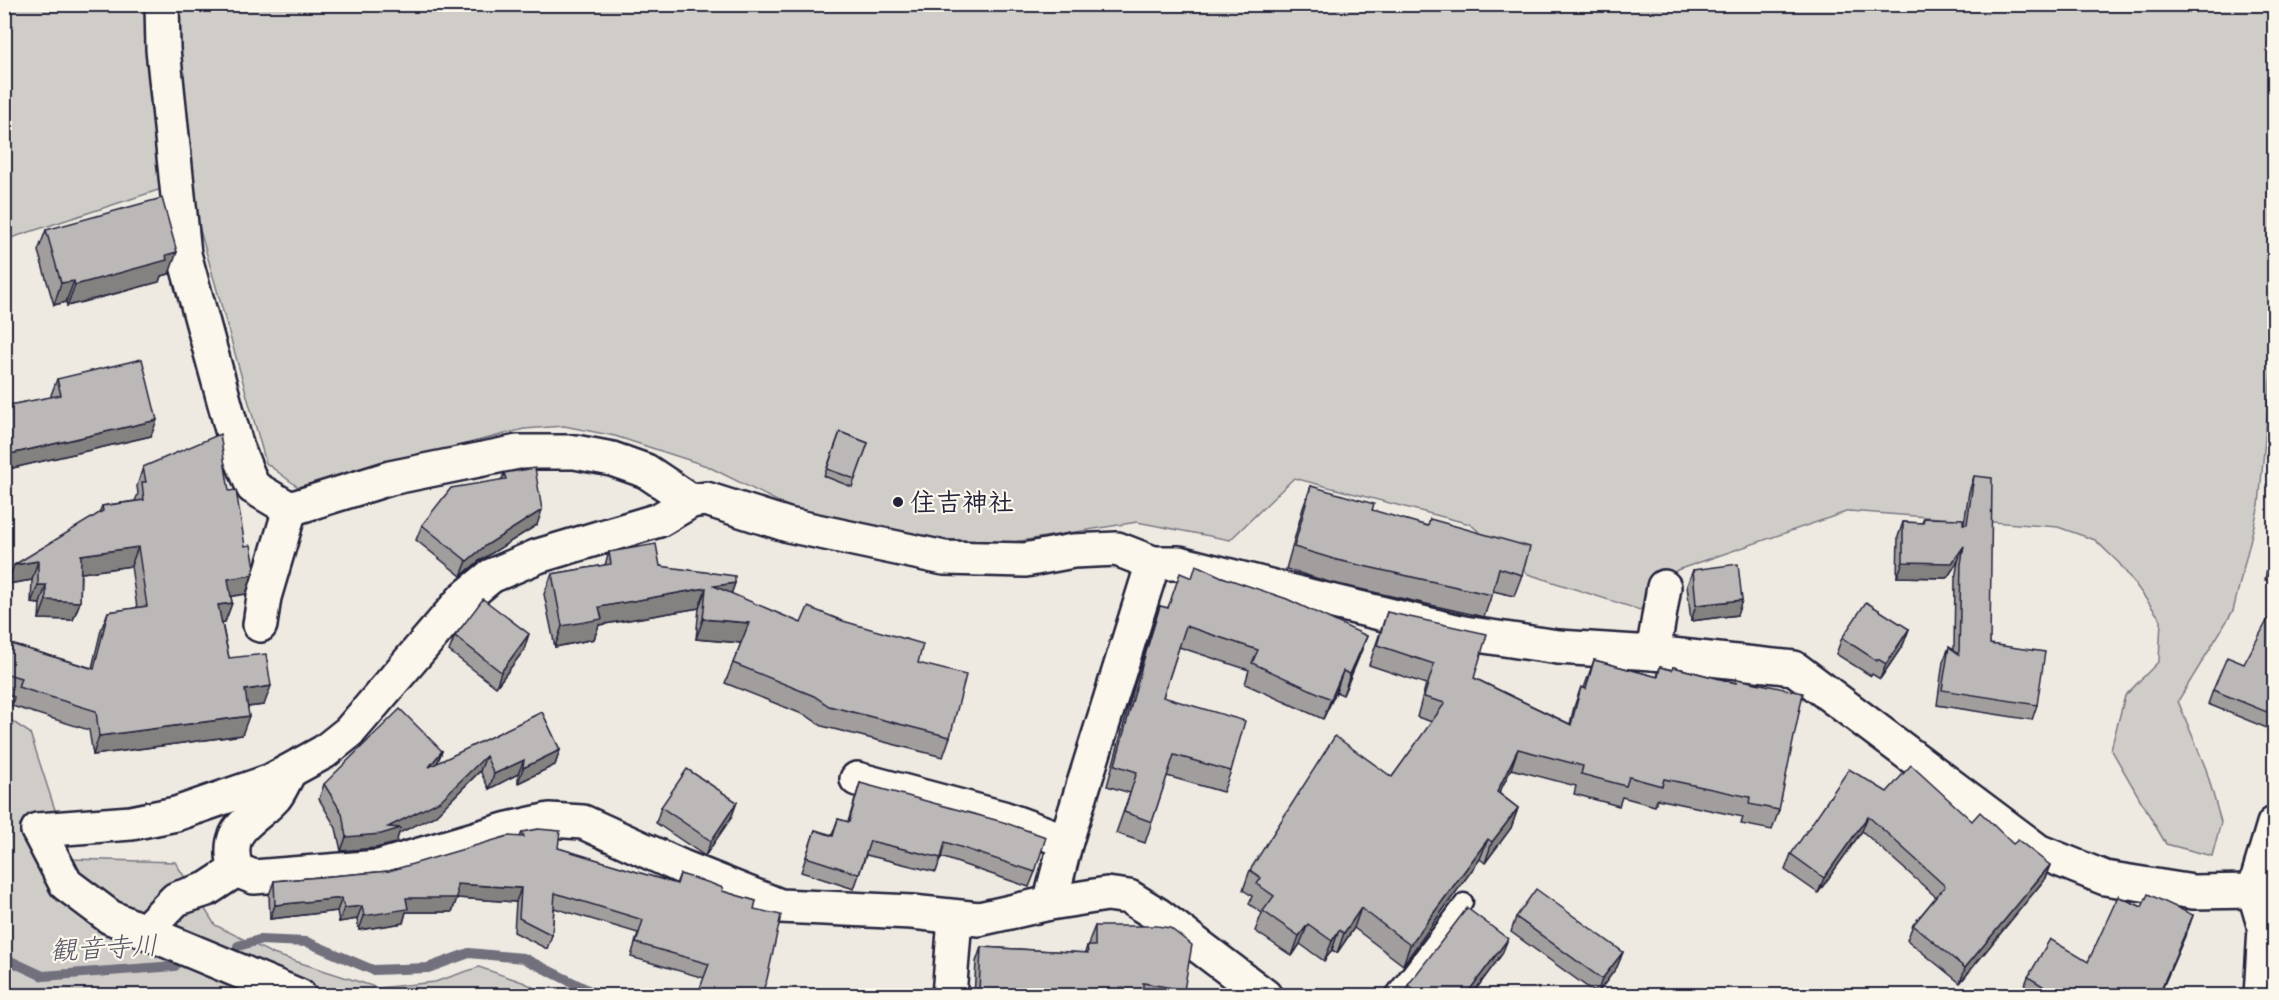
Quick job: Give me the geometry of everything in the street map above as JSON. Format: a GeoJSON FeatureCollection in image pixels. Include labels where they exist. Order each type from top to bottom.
{"type":"FeatureCollection","features":[{"type":"Feature","properties":{"kind":"street"},"geometry":{"type":"LineString","coordinates":[[162,4],[163,49],[184,254],[237,448],[253,487],[290,509],[390,478],[518,452],[575,452],[612,459],[646,471],[691,501]]}},
{"type":"Feature","properties":{"kind":"street"},"geometry":{"type":"LineString","coordinates":[[299,996],[110,917],[66,884],[38,830],[131,823],[176,814],[261,785],[290,771],[324,752],[349,732],[462,599],[491,576],[538,556],[659,520],[691,501],[706,500],[788,525],[944,558],[1024,560],[1073,550],[1117,549],[1153,562],[1179,562],[1464,633],[1558,647],[1653,653],[1794,668],[2038,851],[2105,878],[2193,892],[2254,891]]}},
{"type":"Feature","properties":{"kind":"street"},"geometry":{"type":"LineString","coordinates":[[260,625],[264,597],[290,509]]}},
{"type":"Feature","properties":{"kind":"street"},"geometry":{"type":"LineString","coordinates":[[1050,903],[1066,841],[1153,562]]}},
{"type":"Feature","properties":{"kind":"street"},"geometry":{"type":"LineString","coordinates":[[1653,653],[1664,587]]}},
{"type":"Feature","properties":{"kind":"street"},"geometry":{"type":"LineString","coordinates":[[236,870],[231,852],[241,825],[275,797],[290,771]]}},
{"type":"Feature","properties":{"kind":"street"},"geometry":{"type":"LineString","coordinates":[[857,779],[1003,818],[1066,841]]}},
{"type":"Feature","properties":{"kind":"street"},"geometry":{"type":"LineString","coordinates":[[236,870],[254,877],[379,867],[508,828],[549,820],[583,822],[682,867],[780,906],[912,912],[979,919],[1050,903],[1107,894],[1129,897],[1158,915],[1265,996]]}},
{"type":"Feature","properties":{"kind":"street"},"geometry":{"type":"LineString","coordinates":[[2260,996],[2265,928],[2254,891],[2274,824]]}},
{"type":"Feature","properties":{"kind":"street"},"geometry":{"type":"LineString","coordinates":[[145,931],[176,899],[207,889],[236,870]]}},
{"type":"Feature","properties":{"kind":"street"},"geometry":{"type":"LineString","coordinates":[[949,996],[955,918]]}},
{"type":"Feature","properties":{"kind":"lane"},"geometry":{"type":"LineString","coordinates":[[1393,996],[1464,902]]}},
{"type":"Feature","properties":{"kind":"shaded area"},"geometry":{"type":"Polygon","coordinates":[[[4,5],[2274,5],[2274,340],[2259,505],[2233,611],[2178,701],[2206,769],[2221,822],[2212,856],[2166,844],[2111,749],[2125,696],[2159,661],[2161,620],[2119,563],[2095,540],[2058,527],[1849,511],[1677,570],[1640,610],[1528,574],[1470,524],[1294,478],[1230,540],[1137,522],[1008,543],[888,536],[795,510],[707,466],[615,436],[564,426],[524,429],[298,487],[266,463],[196,216],[189,180],[5,240],[4,5]]]}},
{"type":"Feature","properties":{"kind":"shaded area"},"geometry":{"type":"Polygon","coordinates":[[[4,716],[30,733],[71,859],[175,862],[215,925],[273,954],[378,988],[435,982],[479,967],[525,983],[548,995],[5,995],[4,716]]]}},
{"type":"Feature","properties":{"kind":"building"},"geometry":{"type":"Polygon","coordinates":[[[162,198],[177,252],[166,255],[167,260],[75,285],[74,281],[61,283],[46,230],[162,198]]]}},
{"type":"Feature","properties":{"kind":"building"},"geometry":{"type":"Polygon","coordinates":[[[142,359],[157,420],[10,454],[8,446],[4,447],[4,406],[61,395],[57,379],[142,359]]]}},
{"type":"Feature","properties":{"kind":"building"},"geometry":{"type":"Polygon","coordinates":[[[840,432],[868,443],[855,479],[827,469],[840,432]]]}},
{"type":"Feature","properties":{"kind":"building"},"geometry":{"type":"Polygon","coordinates":[[[220,434],[229,491],[236,490],[245,546],[251,545],[255,567],[252,575],[228,579],[232,603],[218,605],[229,658],[266,654],[271,686],[245,690],[249,716],[99,736],[96,711],[18,687],[21,678],[4,673],[4,642],[94,669],[108,612],[147,606],[138,547],[81,555],[80,602],[46,600],[46,585],[38,585],[38,561],[14,565],[103,511],[102,506],[144,500],[142,482],[146,482],[143,467],[220,434]]]}},
{"type":"Feature","properties":{"kind":"building"},"geometry":{"type":"Polygon","coordinates":[[[535,468],[542,510],[485,546],[467,561],[422,525],[451,488],[506,479],[504,473],[535,468]]]}},
{"type":"Feature","properties":{"kind":"building"},"geometry":{"type":"Polygon","coordinates":[[[1974,476],[1992,478],[1990,644],[2045,652],[2037,705],[1942,690],[1949,647],[1959,654],[1961,564],[1964,546],[1952,563],[1903,562],[1903,522],[1923,523],[1924,518],[1963,519],[1963,524],[1967,524],[1974,476]]]}},
{"type":"Feature","properties":{"kind":"building"},"geometry":{"type":"Polygon","coordinates":[[[1311,486],[1374,504],[1372,510],[1428,526],[1430,519],[1530,547],[1522,575],[1499,568],[1492,595],[1337,560],[1294,547],[1311,486]]]}},
{"type":"Feature","properties":{"kind":"building"},"geometry":{"type":"Polygon","coordinates":[[[2274,541],[2274,567],[2270,566],[2274,541]]]}},
{"type":"Feature","properties":{"kind":"building"},"geometry":{"type":"Polygon","coordinates":[[[656,544],[660,566],[735,576],[735,583],[714,586],[801,623],[808,607],[843,621],[923,644],[918,663],[966,675],[950,737],[829,706],[814,696],[733,663],[749,623],[703,619],[706,588],[599,607],[602,619],[562,626],[552,574],[611,564],[609,552],[656,544]]]}},
{"type":"Feature","properties":{"kind":"building"},"geometry":{"type":"Polygon","coordinates":[[[1738,564],[1742,600],[1696,605],[1693,570],[1738,564]]]}},
{"type":"Feature","properties":{"kind":"building"},"geometry":{"type":"Polygon","coordinates":[[[1196,565],[1222,577],[1287,599],[1367,636],[1350,674],[1343,671],[1331,699],[1252,663],[1258,650],[1186,626],[1163,697],[1245,721],[1231,771],[1174,755],[1152,822],[1124,812],[1137,772],[1115,765],[1160,606],[1168,608],[1180,573],[1192,578],[1196,565]]]}},
{"type":"Feature","properties":{"kind":"building"},"geometry":{"type":"Polygon","coordinates":[[[483,599],[529,634],[501,672],[455,636],[483,599]]]}},
{"type":"Feature","properties":{"kind":"building"},"geometry":{"type":"Polygon","coordinates":[[[1866,602],[1909,629],[1886,664],[1878,659],[1877,661],[1842,638],[1866,602]]]}},
{"type":"Feature","properties":{"kind":"building"},"geometry":{"type":"Polygon","coordinates":[[[1387,612],[1487,634],[1474,678],[1571,725],[1581,687],[1586,689],[1594,660],[1658,677],[1660,667],[1672,670],[1673,667],[1736,683],[1737,679],[1803,693],[1779,810],[1749,804],[1750,797],[1664,779],[1662,786],[1629,777],[1626,786],[1581,774],[1583,766],[1518,749],[1497,792],[1518,808],[1492,842],[1488,839],[1410,945],[1361,908],[1344,933],[1339,930],[1332,941],[1308,924],[1299,936],[1263,911],[1274,896],[1257,884],[1261,878],[1250,870],[1335,736],[1392,777],[1445,703],[1424,697],[1434,664],[1377,645],[1387,612]]]}},
{"type":"Feature","properties":{"kind":"building"},"geometry":{"type":"Polygon","coordinates":[[[2268,619],[2274,619],[2274,668],[2271,675],[2274,676],[2274,715],[2213,690],[2227,657],[2244,664],[2268,619]]]}},
{"type":"Feature","properties":{"kind":"building"},"geometry":{"type":"Polygon","coordinates":[[[400,709],[442,751],[429,767],[542,712],[560,750],[523,768],[524,760],[494,774],[486,756],[440,801],[388,827],[401,828],[381,834],[346,837],[342,813],[324,784],[400,709]]]}},
{"type":"Feature","properties":{"kind":"building"},"geometry":{"type":"Polygon","coordinates":[[[1911,765],[1972,821],[1980,812],[2013,844],[2018,840],[2050,865],[1965,968],[1913,925],[1945,886],[1868,816],[1824,878],[1791,854],[1849,769],[1887,792],[1911,765]]]}},
{"type":"Feature","properties":{"kind":"building"},"geometry":{"type":"Polygon","coordinates":[[[687,769],[737,802],[711,841],[661,807],[687,769]]]}},
{"type":"Feature","properties":{"kind":"building"},"geometry":{"type":"Polygon","coordinates":[[[860,783],[1003,822],[1046,837],[1035,872],[945,842],[941,858],[870,841],[859,874],[806,857],[815,830],[833,836],[838,819],[849,822],[860,783]]]}},
{"type":"Feature","properties":{"kind":"building"},"geometry":{"type":"Polygon","coordinates":[[[538,829],[560,831],[558,848],[677,884],[680,874],[710,883],[723,888],[722,891],[756,901],[754,909],[781,915],[761,996],[697,996],[709,964],[636,943],[643,920],[555,893],[552,935],[519,918],[521,888],[457,884],[457,898],[406,898],[408,909],[364,916],[362,906],[344,908],[342,898],[275,905],[274,881],[389,871],[508,836],[524,837],[522,832],[538,829]]]}},
{"type":"Feature","properties":{"kind":"building"},"geometry":{"type":"Polygon","coordinates":[[[1536,889],[1623,952],[1602,979],[1516,917],[1536,889]]]}},
{"type":"Feature","properties":{"kind":"building"},"geometry":{"type":"Polygon","coordinates":[[[2119,894],[2119,897],[2142,907],[2148,894],[2193,915],[2158,996],[2059,996],[2028,977],[2050,939],[2088,962],[2119,894]]]}},
{"type":"Feature","properties":{"kind":"building"},"geometry":{"type":"Polygon","coordinates":[[[1467,908],[1508,939],[1465,996],[1422,996],[1408,985],[1467,908]]]}},
{"type":"Feature","properties":{"kind":"building"},"geometry":{"type":"Polygon","coordinates":[[[1095,926],[1170,928],[1192,945],[1184,990],[1143,983],[1143,991],[1041,992],[1040,996],[979,992],[981,947],[1088,953],[1087,946],[1095,946],[1095,926]]]}},
{"type":"Feature","properties":{"kind":"waterway","name":"観音寺川"},"geometry":{"type":"LineString","coordinates":[[238,946],[259,940],[307,942],[373,970],[428,968],[469,953],[523,958],[600,996]]}},
{"type":"Feature","properties":{"kind":"waterway","name":"観音寺川"},"geometry":{"type":"LineString","coordinates":[[4,958],[43,976],[175,966]]}},
{"type":"Feature","properties":{"kind":"place","name":"住吉神社"},"geometry":{"type":"Point","coordinates":[898,502]}}]}
